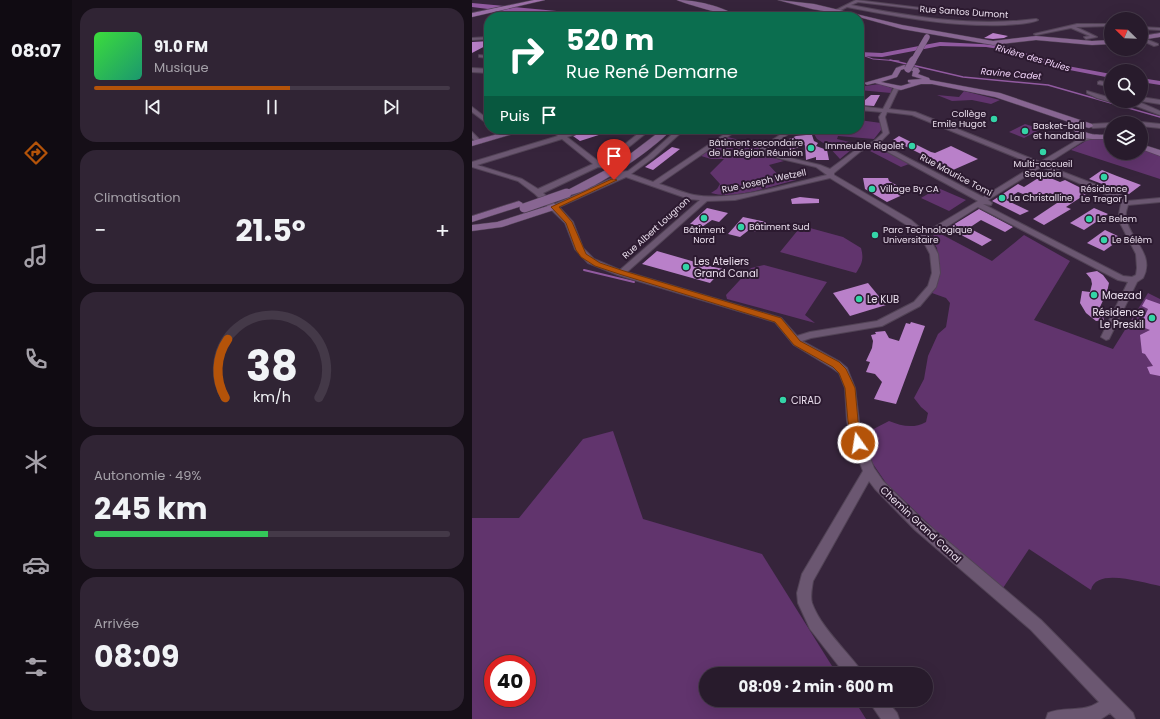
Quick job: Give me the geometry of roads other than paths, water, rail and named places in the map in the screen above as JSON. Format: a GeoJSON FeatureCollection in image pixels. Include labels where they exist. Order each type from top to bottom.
{"type":"FeatureCollection","features":[{"type":"Feature","properties":{"kind":"highway"},"geometry":{"type":"LineString","coordinates":[[485,12],[537,0]]}},
{"type":"Feature","properties":{"kind":"highway"},"geometry":{"type":"LineString","coordinates":[[486,12],[542,0]]}},
{"type":"Feature","properties":{"kind":"highway"},"geometry":{"type":"LineString","coordinates":[[472,15],[484,12]]}},
{"type":"Feature","properties":{"kind":"highway"},"geometry":{"type":"LineString","coordinates":[[472,15],[484,12]]}},
{"type":"Feature","properties":{"kind":"main road"},"geometry":{"type":"LineString","coordinates":[[680,0],[724,12]]}},
{"type":"Feature","properties":{"kind":"main road"},"geometry":{"type":"LineString","coordinates":[[686,0],[729,12]]}},
{"type":"Feature","properties":{"kind":"main road"},"geometry":{"type":"LineString","coordinates":[[781,0],[840,12]]}},
{"type":"Feature","properties":{"kind":"main road"},"geometry":{"type":"LineString","coordinates":[[864,18],[928,34],[940,32],[999,43],[1036,38],[1104,42]]}},
{"type":"Feature","properties":{"kind":"main road"},"geometry":{"type":"LineString","coordinates":[[864,84],[911,86],[911,78],[928,34]]}},
{"type":"Feature","properties":{"kind":"main road"},"geometry":{"type":"LineString","coordinates":[[1148,37],[1160,35]]}},
{"type":"Feature","properties":{"kind":"main road"},"geometry":{"type":"LineString","coordinates":[[871,83],[890,78],[897,74],[899,68],[906,67],[916,69],[917,70],[914,75],[918,78],[1012,99],[1069,120],[1104,131]]}},
{"type":"Feature","properties":{"kind":"main road"},"geometry":{"type":"LineString","coordinates":[[895,84],[911,78],[958,87]]}},
{"type":"Feature","properties":{"kind":"main road"},"geometry":{"type":"LineString","coordinates":[[1069,120],[1080,134],[1092,137],[1104,133]]}},
{"type":"Feature","properties":{"kind":"main road"},"geometry":{"type":"LineString","coordinates":[[1080,134],[1091,126]]}},
{"type":"Feature","properties":{"kind":"main road"},"geometry":{"type":"LineString","coordinates":[[475,143],[508,134]]}},
{"type":"Feature","properties":{"kind":"main road"},"geometry":{"type":"LineString","coordinates":[[604,170],[642,144],[653,134]]}},
{"type":"Feature","properties":{"kind":"main road"},"geometry":{"type":"LineString","coordinates":[[472,224],[563,192],[640,153],[662,134]]}},
{"type":"Feature","properties":{"kind":"main road"},"geometry":{"type":"LineString","coordinates":[[1148,149],[1160,153]]}},
{"type":"Feature","properties":{"kind":"main road"},"geometry":{"type":"LineString","coordinates":[[472,218],[522,206]]}},
{"type":"Feature","properties":{"kind":"main road"},"geometry":{"type":"LineString","coordinates":[[472,228],[498,225],[554,207]]}},
{"type":"Feature","properties":{"kind":"street"},"geometry":{"type":"LineString","coordinates":[[836,11],[858,1],[870,4],[940,10],[951,14],[960,13]]}},
{"type":"Feature","properties":{"kind":"street","name":"Rue Santos Dumont"},"geometry":{"type":"LineString","coordinates":[[848,6],[882,11],[897,15],[915,15],[1007,25],[1036,20]]}},
{"type":"Feature","properties":{"kind":"street","name":"Rue Santos Dumont"},"geometry":{"type":"LineString","coordinates":[[897,15],[905,7]]}},
{"type":"Feature","properties":{"kind":"street"},"geometry":{"type":"LineString","coordinates":[[929,13],[936,14],[940,10]]}},
{"type":"Feature","properties":{"kind":"street"},"geometry":{"type":"LineString","coordinates":[[1098,24],[1104,27]]}},
{"type":"Feature","properties":{"kind":"street"},"geometry":{"type":"LineString","coordinates":[[1038,33],[1056,33],[1050,30],[1071,26],[1104,24]]}},
{"type":"Feature","properties":{"kind":"street"},"geometry":{"type":"LineString","coordinates":[[1002,28],[1007,25]]}},
{"type":"Feature","properties":{"kind":"street"},"geometry":{"type":"LineString","coordinates":[[1071,26],[1095,37],[1086,38]]}},
{"type":"Feature","properties":{"kind":"street"},"geometry":{"type":"LineString","coordinates":[[1148,28],[1160,29]]}},
{"type":"Feature","properties":{"kind":"street"},"geometry":{"type":"LineString","coordinates":[[472,39],[484,38]]}},
{"type":"Feature","properties":{"kind":"street"},"geometry":{"type":"LineString","coordinates":[[1148,41],[1156,45]]}},
{"type":"Feature","properties":{"kind":"street"},"geometry":{"type":"LineString","coordinates":[[472,71],[484,71]]}},
{"type":"Feature","properties":{"kind":"street"},"geometry":{"type":"LineString","coordinates":[[1100,83],[1104,84]]}},
{"type":"Feature","properties":{"kind":"street"},"geometry":{"type":"LineString","coordinates":[[830,174],[859,150],[875,143],[886,133],[882,117],[895,84]]}},
{"type":"Feature","properties":{"kind":"street"},"geometry":{"type":"LineString","coordinates":[[1089,92],[1104,98]]}},
{"type":"Feature","properties":{"kind":"street"},"geometry":{"type":"LineString","coordinates":[[1148,100],[1160,102]]}},
{"type":"Feature","properties":{"kind":"street"},"geometry":{"type":"LineString","coordinates":[[1148,107],[1160,112]]}},
{"type":"Feature","properties":{"kind":"street"},"geometry":{"type":"LineString","coordinates":[[864,108],[913,113],[1113,193],[1125,203],[1160,200]]}},
{"type":"Feature","properties":{"kind":"street"},"geometry":{"type":"LineString","coordinates":[[473,111],[484,119]]}},
{"type":"Feature","properties":{"kind":"street"},"geometry":{"type":"LineString","coordinates":[[1148,125],[1160,126]]}},
{"type":"Feature","properties":{"kind":"street"},"geometry":{"type":"LineString","coordinates":[[472,134],[475,143]]}},
{"type":"Feature","properties":{"kind":"street"},"geometry":{"type":"LineString","coordinates":[[560,134],[604,170]]}},
{"type":"Feature","properties":{"kind":"street"},"geometry":{"type":"LineString","coordinates":[[472,164],[570,134]]}},
{"type":"Feature","properties":{"kind":"street"},"geometry":{"type":"LineString","coordinates":[[538,192],[604,170],[642,134]]}},
{"type":"Feature","properties":{"kind":"street"},"geometry":{"type":"LineString","coordinates":[[554,207],[627,173],[654,154],[676,134]]}},
{"type":"Feature","properties":{"kind":"street"},"geometry":{"type":"LineString","coordinates":[[656,183],[729,134]]}},
{"type":"Feature","properties":{"kind":"street"},"geometry":{"type":"LineString","coordinates":[[786,134],[761,151],[762,153],[818,166],[908,222],[923,234],[934,254],[936,273],[932,287],[917,304],[879,324],[810,335],[795,340]]}},
{"type":"Feature","properties":{"kind":"street"},"geometry":{"type":"LineString","coordinates":[[923,234],[934,231],[981,202],[1040,164],[1080,134]]}},
{"type":"Feature","properties":{"kind":"street","name":"Rue Maurice Tomi"},"geometry":{"type":"LineString","coordinates":[[875,143],[981,202],[1022,228],[1121,278],[1133,280]]}},
{"type":"Feature","properties":{"kind":"street","name":"Chemin Grand Canal"},"geometry":{"type":"LineString","coordinates":[[472,164],[520,180],[538,192],[569,222],[579,250],[597,264],[772,318],[782,324],[795,340],[836,365],[843,371],[850,388],[853,421],[858,443],[869,471],[879,485],[920,526],[1036,625],[1127,719]]}},
{"type":"Feature","properties":{"kind":"street","name":"Rue Joseph Wetzell"},"geometry":{"type":"LineString","coordinates":[[604,170],[615,173],[627,173],[703,198],[730,199],[830,174]]}},
{"type":"Feature","properties":{"kind":"street","name":"Rue Albert Lougnon"},"geometry":{"type":"LineString","coordinates":[[621,272],[703,198]]}},
{"type":"Feature","properties":{"kind":"street"},"geometry":{"type":"LineString","coordinates":[[1106,336],[1133,280],[1140,276],[1141,263],[1136,242],[1123,221],[1122,211],[1125,203]]}},
{"type":"Feature","properties":{"kind":"street"},"geometry":{"type":"LineString","coordinates":[[850,667],[815,622],[805,606],[804,591],[807,579],[869,471]]}},
{"type":"Feature","properties":{"kind":"street"},"geometry":{"type":"LineString","coordinates":[[1054,719],[1093,716],[1104,711],[1110,702]]}},
{"type":"Feature","properties":{"kind":"street"},"geometry":{"type":"LineString","coordinates":[[882,707],[891,719]]}},
{"type":"Feature","properties":{"kind":"waterway","name":"Rivière des Pluies"},"geometry":{"type":"LineString","coordinates":[[472,5],[534,12]]}},
{"type":"Feature","properties":{"kind":"waterway","name":"Rivière des Pluies"},"geometry":{"type":"LineString","coordinates":[[864,54],[882,55],[940,44],[986,45],[1000,47],[1061,67],[1104,75]]}},
{"type":"Feature","properties":{"kind":"waterway","name":"Ravine Cadet"},"geometry":{"type":"LineString","coordinates":[[864,56],[873,59],[892,60]]}},
{"type":"Feature","properties":{"kind":"waterway","name":"Ravine Cadet"},"geometry":{"type":"LineString","coordinates":[[892,60],[899,61]]}},
{"type":"Feature","properties":{"kind":"waterway","name":"Ravine Cadet"},"geometry":{"type":"LineString","coordinates":[[892,60],[963,77],[1048,85],[1160,117]]}},
{"type":"Feature","properties":{"kind":"waterway","name":"Rivière des Pluies"},"geometry":{"type":"LineString","coordinates":[[1148,81],[1160,83]]}},
{"type":"Feature","properties":{"kind":"waterway"},"geometry":{"type":"LineString","coordinates":[[584,270],[634,282]]}},
{"type":"Feature","properties":{"kind":"place","name":"Collège Emile Hugot"},"geometry":{"type":"Point","coordinates":[994,119]}},
{"type":"Feature","properties":{"kind":"place","name":"Basket-ball et handball"},"geometry":{"type":"Point","coordinates":[1025,131]}},
{"type":"Feature","properties":{"kind":"place","name":"Immeuble Rigolet"},"geometry":{"type":"Point","coordinates":[912,146]}},
{"type":"Feature","properties":{"kind":"place","name":"Bâtiment secondaire de la Région Réunion"},"geometry":{"type":"Point","coordinates":[811,148]}},
{"type":"Feature","properties":{"kind":"place","name":"Multi-accueil Sequoia"},"geometry":{"type":"Point","coordinates":[1043,152]}},
{"type":"Feature","properties":{"kind":"place","name":"Résidence Le Tregor 1"},"geometry":{"type":"Point","coordinates":[1104,177]}},
{"type":"Feature","properties":{"kind":"place","name":"Village By CA"},"geometry":{"type":"Point","coordinates":[872,189]}},
{"type":"Feature","properties":{"kind":"place","name":"La Christalline"},"geometry":{"type":"Point","coordinates":[1002,198]}},
{"type":"Feature","properties":{"kind":"place","name":"Bâtiment Nord"},"geometry":{"type":"Point","coordinates":[704,218]}},
{"type":"Feature","properties":{"kind":"place","name":"Le Belem"},"geometry":{"type":"Point","coordinates":[1089,219]}},
{"type":"Feature","properties":{"kind":"place","name":"Bâtiment Sud"},"geometry":{"type":"Point","coordinates":[741,227]}},
{"type":"Feature","properties":{"kind":"place","name":"Parc Technologique Universitaire"},"geometry":{"type":"Point","coordinates":[875,235]}},
{"type":"Feature","properties":{"kind":"place","name":"Le Bélèm"},"geometry":{"type":"Point","coordinates":[1104,240]}},
{"type":"Feature","properties":{"kind":"place","name":"Les Ateliers Grand Canal"},"geometry":{"type":"Point","coordinates":[686,267]}},
{"type":"Feature","properties":{"kind":"place","name":"Maezad"},"geometry":{"type":"Point","coordinates":[1094,295]}},
{"type":"Feature","properties":{"kind":"place","name":"Le KUB"},"geometry":{"type":"Point","coordinates":[859,299]}},
{"type":"Feature","properties":{"kind":"place","name":"Résidence Le Preskil"},"geometry":{"type":"Point","coordinates":[1152,318]}},
{"type":"Feature","properties":{"kind":"place","name":"CIRAD"},"geometry":{"type":"Point","coordinates":[783,400]}}]}
